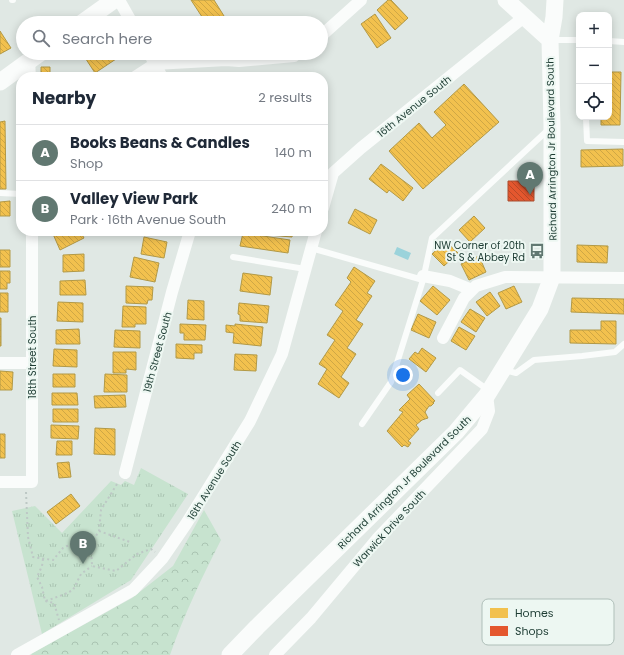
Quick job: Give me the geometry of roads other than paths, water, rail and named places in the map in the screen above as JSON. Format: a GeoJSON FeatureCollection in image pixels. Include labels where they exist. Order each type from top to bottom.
{"type":"FeatureCollection","features":[{"type":"Feature","properties":{"kind":"street"},"geometry":{"type":"LineString","coordinates":[[92,16],[114,0]]}},
{"type":"Feature","properties":{"kind":"street"},"geometry":{"type":"LineString","coordinates":[[119,0],[128,16]]}},
{"type":"Feature","properties":{"kind":"street"},"geometry":{"type":"LineString","coordinates":[[328,30],[361,0]]}},
{"type":"Feature","properties":{"kind":"street"},"geometry":{"type":"LineString","coordinates":[[506,0],[550,40]]}},
{"type":"Feature","properties":{"kind":"street","name":"Richard Arrington Jr Boulevard South"},"geometry":{"type":"LineString","coordinates":[[230,655],[257,626],[456,432],[488,393],[540,309],[552,277],[552,126],[550,40],[555,0]]}},
{"type":"Feature","properties":{"kind":"street","name":"16th Avenue South"},"geometry":{"type":"LineString","coordinates":[[328,172],[361,148],[524,17]]}},
{"type":"Feature","properties":{"kind":"street"},"geometry":{"type":"LineString","coordinates":[[139,72],[150,60]]}},
{"type":"Feature","properties":{"kind":"street"},"geometry":{"type":"LineString","coordinates":[[153,60],[159,72]]}},
{"type":"Feature","properties":{"kind":"street"},"geometry":{"type":"LineString","coordinates":[[226,60],[250,60]]}},
{"type":"Feature","properties":{"kind":"street"},"geometry":{"type":"LineString","coordinates":[[18,72],[33,64]]}},
{"type":"Feature","properties":{"kind":"street"},"geometry":{"type":"LineString","coordinates":[[0,82],[16,73]]}},
{"type":"Feature","properties":{"kind":"street","name":"18th Street South"},"geometry":{"type":"LineString","coordinates":[[0,482],[29,486],[32,363],[32,236]]}},
{"type":"Feature","properties":{"kind":"street","name":"19th Street South"},"geometry":{"type":"LineString","coordinates":[[125,473],[172,292],[189,236]]}},
{"type":"Feature","properties":{"kind":"street","name":"16th Avenue South"},"geometry":{"type":"LineString","coordinates":[[16,655],[133,590],[162,559],[186,524],[250,421],[282,354],[315,236]]}},
{"type":"Feature","properties":{"kind":"street"},"geometry":{"type":"LineString","coordinates":[[444,338],[464,298],[476,286],[505,276],[624,278]]}},
{"type":"Feature","properties":{"kind":"street"},"geometry":{"type":"LineString","coordinates":[[423,278],[450,281],[472,290]]}},
{"type":"Feature","properties":{"kind":"street"},"geometry":{"type":"LineString","coordinates":[[0,363],[32,363]]}},
{"type":"Feature","properties":{"kind":"street","name":"Warwick Drive South"},"geometry":{"type":"LineString","coordinates":[[274,655],[311,618],[377,539],[482,429],[489,411],[488,393]]}},
{"type":"Feature","properties":{"kind":"lane"},"geometry":{"type":"LineString","coordinates":[[550,40],[576,40]]}},
{"type":"Feature","properties":{"kind":"lane"},"geometry":{"type":"LineString","coordinates":[[612,41],[624,42]]}},
{"type":"Feature","properties":{"kind":"lane"},"geometry":{"type":"LineString","coordinates":[[586,120],[587,141],[624,142]]}},
{"type":"Feature","properties":{"kind":"lane"},"geometry":{"type":"LineString","coordinates":[[362,424],[391,382],[423,278],[432,238],[552,126]]}},
{"type":"Feature","properties":{"kind":"lane"},"geometry":{"type":"LineString","coordinates":[[0,193],[16,194]]}},
{"type":"Feature","properties":{"kind":"lane"},"geometry":{"type":"LineString","coordinates":[[311,248],[423,278]]}},
{"type":"Feature","properties":{"kind":"lane"},"geometry":{"type":"LineString","coordinates":[[233,257],[305,269]]}},
{"type":"Feature","properties":{"kind":"lane"},"geometry":{"type":"LineString","coordinates":[[503,369],[516,373],[534,360],[615,352],[624,344]]}},
{"type":"Feature","properties":{"kind":"lane"},"geometry":{"type":"LineString","coordinates":[[438,393],[460,370],[488,393]]}},
{"type":"Feature","properties":{"kind":"water"},"geometry":{"type":"Polygon","coordinates":[[[397,247],[411,253],[408,260],[394,254],[397,247]]]}},
{"type":"Feature","properties":{"kind":"place","name":"Books Beans & Candles"},"geometry":{"type":"Point","coordinates":[530,195]}},
{"type":"Feature","properties":{"kind":"place","name":"NW Corner of 20th St S & Abbey Rd"},"geometry":{"type":"Point","coordinates":[537,251]}},
{"type":"Feature","properties":{"kind":"place","name":"Valley View Park"},"geometry":{"type":"Point","coordinates":[83,564]}}]}
